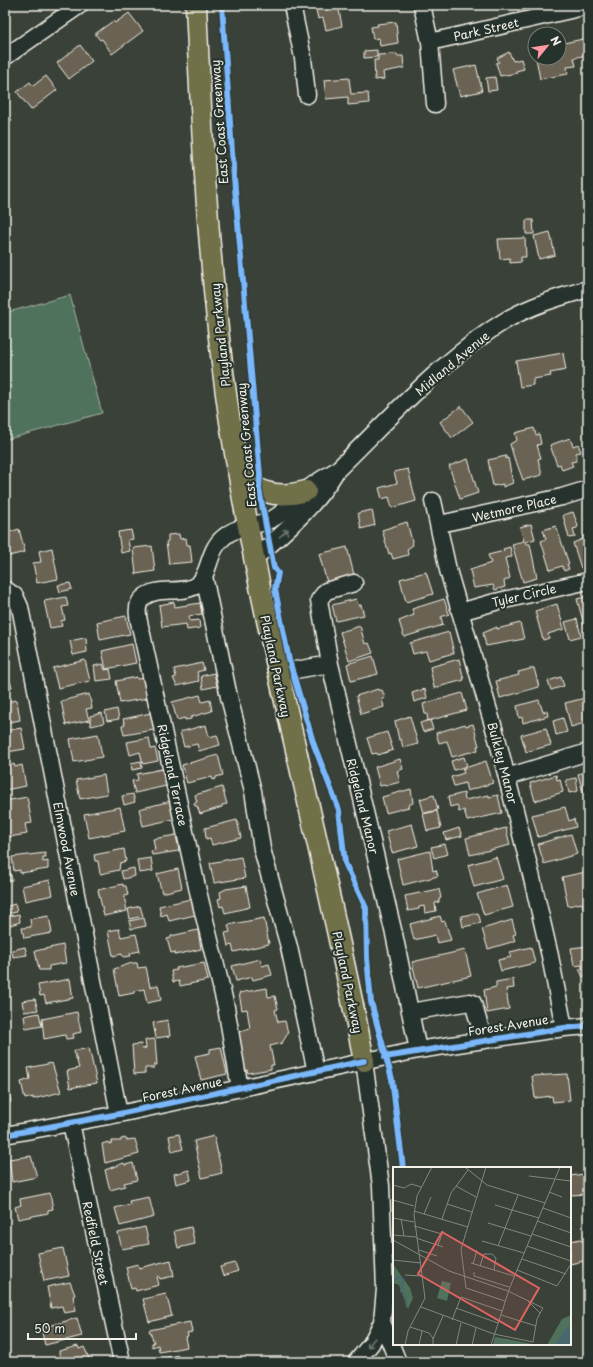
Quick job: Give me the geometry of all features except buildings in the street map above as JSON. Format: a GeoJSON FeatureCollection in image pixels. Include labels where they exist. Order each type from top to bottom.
{"type":"FeatureCollection","features":[{"type":"Feature","properties":{"kind":"main road","name":"Playland Parkway"},"geometry":{"type":"LineString","coordinates":[[196,5],[203,157],[212,264],[224,377],[237,469],[247,525],[278,673],[336,924],[364,1061]]}},
{"type":"Feature","properties":{"kind":"main road"},"geometry":{"type":"LineString","coordinates":[[237,469],[245,480],[264,491],[292,495],[306,491]]}},
{"type":"Feature","properties":{"kind":"street"},"geometry":{"type":"LineString","coordinates":[[5,57],[80,5]]}},
{"type":"Feature","properties":{"kind":"street"},"geometry":{"type":"LineString","coordinates":[[292,5],[307,95]]}},
{"type":"Feature","properties":{"kind":"street"},"geometry":{"type":"LineString","coordinates":[[422,5],[430,42],[436,104]]}},
{"type":"Feature","properties":{"kind":"street","name":"Park Street"},"geometry":{"type":"LineString","coordinates":[[430,42],[559,9],[588,6]]}},
{"type":"Feature","properties":{"kind":"street","name":"Midland Avenue"},"geometry":{"type":"LineString","coordinates":[[247,525],[265,522],[275,517],[306,491],[337,470],[438,373],[482,336],[529,308],[588,289]]}},
{"type":"Feature","properties":{"kind":"street","name":"Midland Avenue"},"geometry":{"type":"LineString","coordinates":[[254,558],[310,508],[337,470]]}},
{"type":"Feature","properties":{"kind":"street","name":"Wetmore Place"},"geometry":{"type":"LineString","coordinates":[[440,524],[562,497],[588,489]]}},
{"type":"Feature","properties":{"kind":"street","name":"Bulkley Manor"},"geometry":{"type":"LineString","coordinates":[[434,501],[440,524],[448,570],[506,776],[550,956],[564,1028]]}},
{"type":"Feature","properties":{"kind":"street","name":"Ridgeland Terrace"},"geometry":{"type":"LineString","coordinates":[[240,1089],[226,1008],[197,886],[137,611],[143,598],[159,592],[193,588],[199,584],[204,576],[214,548],[222,537],[247,525]]}},
{"type":"Feature","properties":{"kind":"street"},"geometry":{"type":"LineString","coordinates":[[204,576],[229,698],[253,791],[262,849],[287,941],[316,1072]]}},
{"type":"Feature","properties":{"kind":"street","name":"Tyler Circle"},"geometry":{"type":"LineString","coordinates":[[460,612],[495,602],[588,581]]}},
{"type":"Feature","properties":{"kind":"street","name":"Ridgeland Manor"},"geometry":{"type":"LineString","coordinates":[[354,583],[326,591],[319,600],[330,664],[394,934],[418,1050]]}},
{"type":"Feature","properties":{"kind":"street","name":"Elmwood Avenue"},"geometry":{"type":"LineString","coordinates":[[5,589],[15,596],[20,607],[119,1114]]}},
{"type":"Feature","properties":{"kind":"street"},"geometry":{"type":"LineString","coordinates":[[278,673],[330,664]]}},
{"type":"Feature","properties":{"kind":"street"},"geometry":{"type":"LineString","coordinates":[[506,776],[588,752]]}},
{"type":"Feature","properties":{"kind":"street"},"geometry":{"type":"LineString","coordinates":[[410,1012],[470,1002],[475,1005],[484,1040]]}},
{"type":"Feature","properties":{"kind":"street","name":"Forest Avenue"},"geometry":{"type":"LineString","coordinates":[[5,1135],[119,1114],[418,1050],[564,1028],[588,1026]]}},
{"type":"Feature","properties":{"kind":"street","name":"Playland Parkway"},"geometry":{"type":"LineString","coordinates":[[356,1362],[374,1339],[382,1322],[385,1289],[383,1214],[377,1153],[364,1061]]}},
{"type":"Feature","properties":{"kind":"street","name":"Redfield Street"},"geometry":{"type":"LineString","coordinates":[[71,1123],[122,1362]]}},
{"type":"Feature","properties":{"kind":"street","name":"Playland Parkway"},"geometry":{"type":"LineString","coordinates":[[382,1322],[398,1362]]}},
{"type":"Feature","properties":{"kind":"green space"},"geometry":{"type":"Polygon","coordinates":[[[70,295],[102,413],[5,440],[5,313],[70,295]]]}},
{"type":"Feature","properties":{"kind":"cycle path","name":"East Coast Greenway"},"geometry":{"type":"LineString","coordinates":[[222,5],[233,166],[260,475],[259,489],[274,568],[278,573],[275,589],[289,660],[314,745],[339,810],[345,863],[366,908],[367,958],[371,1002],[392,1079],[403,1167]]}},
{"type":"Feature","properties":{"kind":"cycle path"},"geometry":{"type":"LineString","coordinates":[[385,1057],[564,1028],[588,1026]]}},
{"type":"Feature","properties":{"kind":"cycle path"},"geometry":{"type":"LineString","coordinates":[[5,1135],[119,1114],[364,1061]]}}]}
